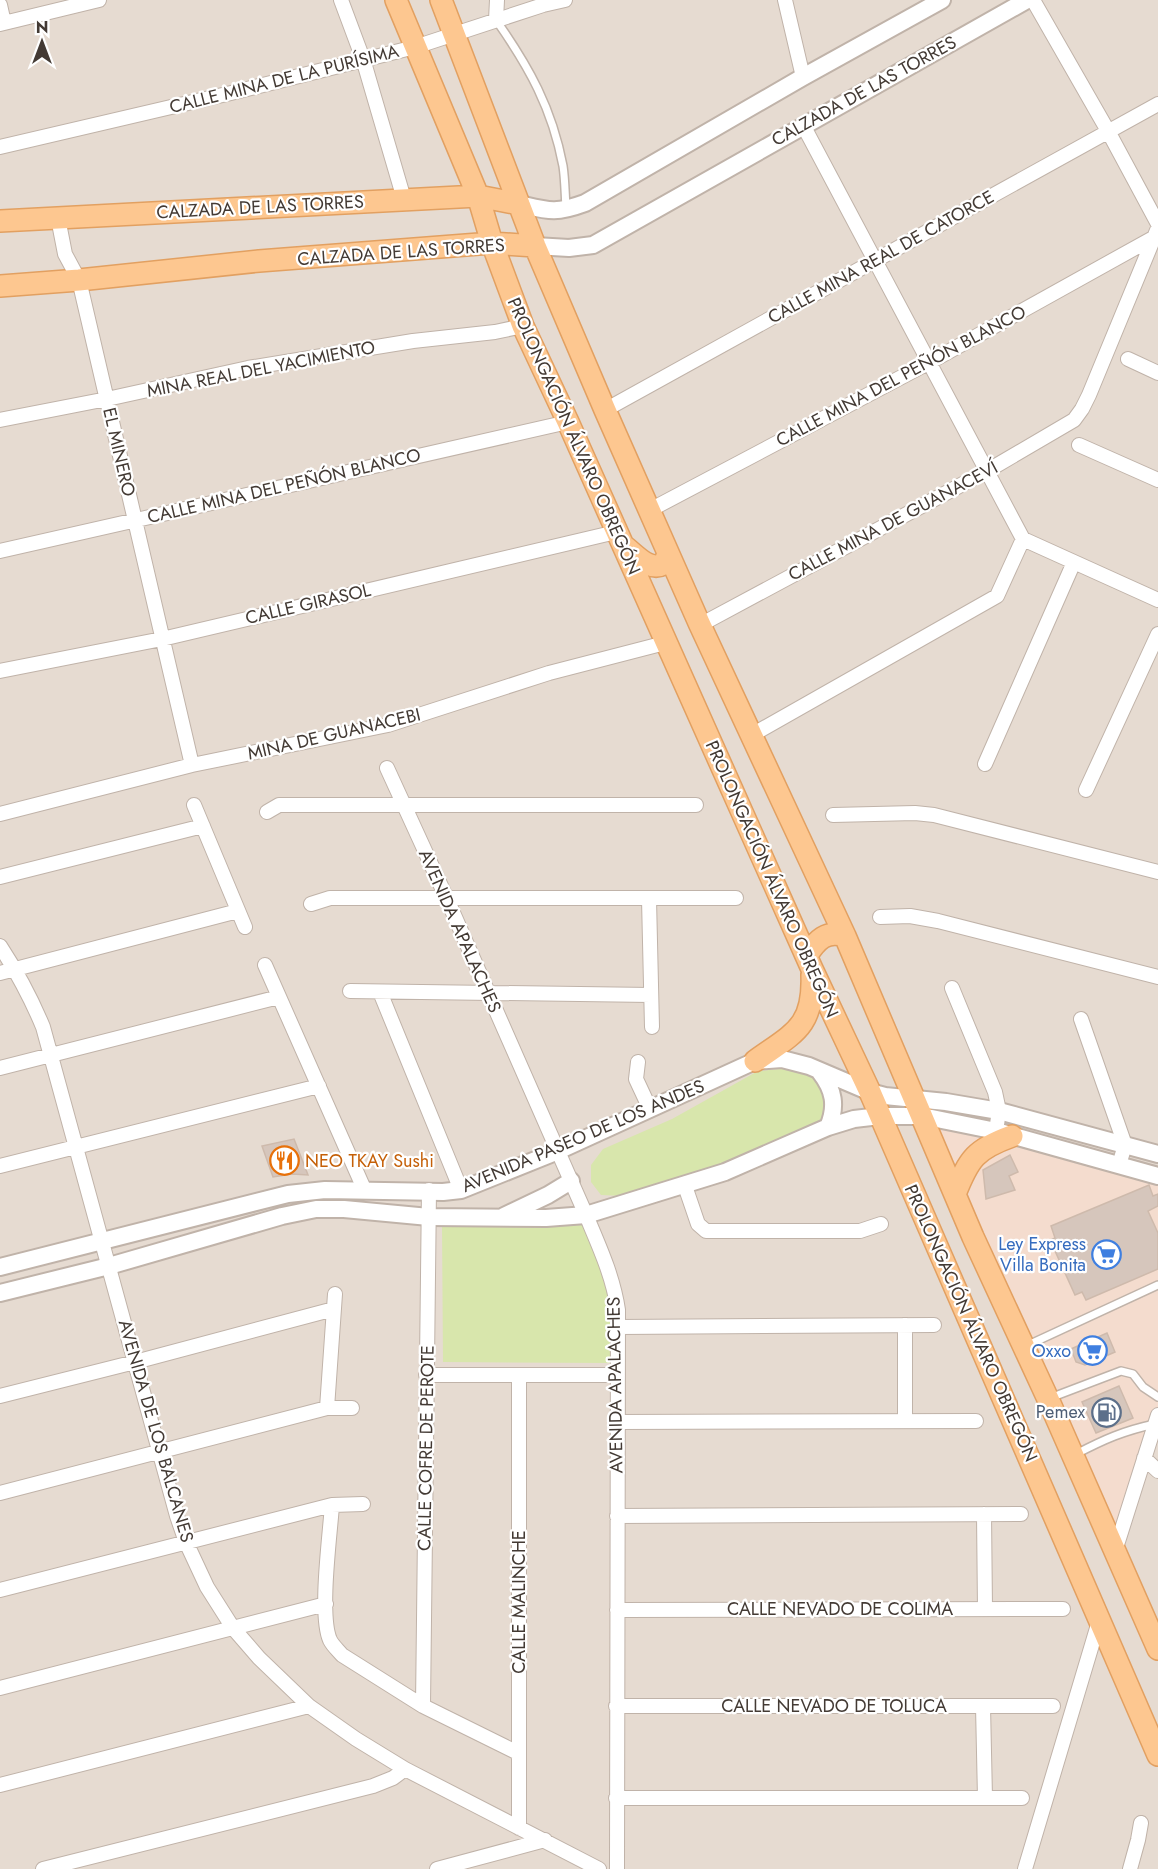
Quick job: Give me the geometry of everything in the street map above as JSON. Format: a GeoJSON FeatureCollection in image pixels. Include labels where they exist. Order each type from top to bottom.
{"type":"FeatureCollection","features":[{"type":"Feature","properties":{"kind":"main road","name":"PROLONGACIÓN ÁLVARO OBREGÓN"},"geometry":{"type":"LineString","coordinates":[[396,0],[478,196],[492,243],[523,326],[809,962],[870,1092],[1158,1755]]}},
{"type":"Feature","properties":{"kind":"main road","name":"PROLONGACIÓN ÁLVARO OBREGÓN"},"geometry":{"type":"LineString","coordinates":[[441,0],[535,246],[648,511],[750,736],[845,936],[956,1194],[1158,1649]]}},
{"type":"Feature","properties":{"kind":"main road","name":"CALZADA DE LAS TORRES"},"geometry":{"type":"LineString","coordinates":[[0,221],[478,196],[519,204]]}},
{"type":"Feature","properties":{"kind":"main road","name":"CALZADA DE LAS TORRES"},"geometry":{"type":"LineString","coordinates":[[0,286],[259,261],[492,243],[535,246]]}},
{"type":"Feature","properties":{"kind":"main road"},"geometry":{"type":"LineString","coordinates":[[618,538],[650,567],[658,568],[664,564],[668,554]]}},
{"type":"Feature","properties":{"kind":"main road"},"geometry":{"type":"LineString","coordinates":[[755,1061],[791,1035],[805,1020],[813,995],[809,962],[820,938],[833,933],[845,936]]}},
{"type":"Feature","properties":{"kind":"main road"},"geometry":{"type":"LineString","coordinates":[[956,1194],[964,1170],[980,1152],[1004,1133]]}},
{"type":"Feature","properties":{"kind":"street"},"geometry":{"type":"LineString","coordinates":[[0,5],[2,23],[99,0]]}},
{"type":"Feature","properties":{"kind":"street"},"geometry":{"type":"LineString","coordinates":[[342,0],[363,59],[404,199]]}},
{"type":"Feature","properties":{"kind":"street"},"geometry":{"type":"LineString","coordinates":[[496,20],[497,0]]}},
{"type":"Feature","properties":{"kind":"street","name":"CALLE MINA DE LA PURÍSIMA"},"geometry":{"type":"LineString","coordinates":[[0,147],[415,47],[542,2],[566,0]]}},
{"type":"Feature","properties":{"kind":"street"},"geometry":{"type":"LineString","coordinates":[[785,0],[803,77]]}},
{"type":"Feature","properties":{"kind":"street"},"geometry":{"type":"LineString","coordinates":[[519,204],[549,212],[566,210],[585,203],[942,0]]}},
{"type":"Feature","properties":{"kind":"street","name":"CALZADA DE LAS TORRES"},"geometry":{"type":"LineString","coordinates":[[535,246],[569,248],[593,245],[1027,0]]}},
{"type":"Feature","properties":{"kind":"street"},"geometry":{"type":"LineString","coordinates":[[1034,0],[1108,131],[1156,230]]}},
{"type":"Feature","properties":{"kind":"street","name":"CALLE MINA REAL DE CATORCE"},"geometry":{"type":"LineString","coordinates":[[605,410],[1158,104]]}},
{"type":"Feature","properties":{"kind":"street"},"geometry":{"type":"LineString","coordinates":[[803,125],[1023,539],[1158,600]]}},
{"type":"Feature","properties":{"kind":"street","name":"EL MINERO"},"geometry":{"type":"LineString","coordinates":[[58,218],[65,254],[79,280],[192,765]]}},
{"type":"Feature","properties":{"kind":"street","name":"CALLE MINA DEL PEÑÓN BLANCO"},"geometry":{"type":"LineString","coordinates":[[648,511],[930,362],[1156,230]]}},
{"type":"Feature","properties":{"kind":"street","name":"CALLE MINA DE GUANACEVÍ"},"geometry":{"type":"LineString","coordinates":[[700,625],[987,471],[1074,420],[1082,410],[1156,230]]}},
{"type":"Feature","properties":{"kind":"street","name":"MINA REAL DEL YACIMIENTO"},"geometry":{"type":"LineString","coordinates":[[0,420],[248,368],[523,326]]}},
{"type":"Feature","properties":{"kind":"street"},"geometry":{"type":"LineString","coordinates":[[1128,359],[1158,373]]}},
{"type":"Feature","properties":{"kind":"street","name":"CALLE MINA DEL PEÑÓN BLANCO"},"geometry":{"type":"LineString","coordinates":[[0,551],[568,422]]}},
{"type":"Feature","properties":{"kind":"street"},"geometry":{"type":"LineString","coordinates":[[1079,445],[1158,480]]}},
{"type":"Feature","properties":{"kind":"street","name":"CALLE GIRASOL"},"geometry":{"type":"LineString","coordinates":[[0,671],[162,639],[618,538]]}},
{"type":"Feature","properties":{"kind":"street"},"geometry":{"type":"LineString","coordinates":[[750,736],[997,596],[1023,539]]}},
{"type":"Feature","properties":{"kind":"street"},"geometry":{"type":"LineString","coordinates":[[985,764],[1074,562]]}},
{"type":"Feature","properties":{"kind":"street"},"geometry":{"type":"LineString","coordinates":[[1086,790],[1158,634]]}},
{"type":"Feature","properties":{"kind":"street","name":"MINA DE GUANACEBI"},"geometry":{"type":"LineString","coordinates":[[0,814],[192,765],[388,725],[549,674],[665,643]]}},
{"type":"Feature","properties":{"kind":"street","name":"AVENIDA APALACHES"},"geometry":{"type":"LineString","coordinates":[[387,768],[572,1181],[612,1279],[618,1310],[616,1869]]}},
{"type":"Feature","properties":{"kind":"street"},"geometry":{"type":"LineString","coordinates":[[194,805],[245,927]]}},
{"type":"Feature","properties":{"kind":"street"},"geometry":{"type":"LineString","coordinates":[[267,812],[279,805],[696,805]]}},
{"type":"Feature","properties":{"kind":"street"},"geometry":{"type":"LineString","coordinates":[[833,815],[915,813],[934,815],[1158,872]]}},
{"type":"Feature","properties":{"kind":"street"},"geometry":{"type":"LineString","coordinates":[[0,877],[203,826]]}},
{"type":"Feature","properties":{"kind":"street"},"geometry":{"type":"LineString","coordinates":[[311,904],[330,898],[736,898]]}},
{"type":"Feature","properties":{"kind":"street"},"geometry":{"type":"LineString","coordinates":[[649,899],[652,1027]]}},
{"type":"Feature","properties":{"kind":"street"},"geometry":{"type":"LineString","coordinates":[[0,973],[238,911]]}},
{"type":"Feature","properties":{"kind":"street"},"geometry":{"type":"LineString","coordinates":[[880,917],[910,916],[938,921],[1158,977]]}},
{"type":"Feature","properties":{"kind":"street","name":"AVENIDA DE LOS BALCANES"},"geometry":{"type":"LineString","coordinates":[[0,945],[16,969],[43,1027],[159,1453],[186,1542],[207,1587],[233,1628],[259,1658],[309,1706],[356,1739],[405,1769],[599,1869]]}},
{"type":"Feature","properties":{"kind":"street"},"geometry":{"type":"LineString","coordinates":[[265,965],[365,1191]]}},
{"type":"Feature","properties":{"kind":"street"},"geometry":{"type":"LineString","coordinates":[[952,988],[995,1092],[1004,1133]]}},
{"type":"Feature","properties":{"kind":"street"},"geometry":{"type":"LineString","coordinates":[[350,991],[651,995]]}},
{"type":"Feature","properties":{"kind":"street"},"geometry":{"type":"LineString","coordinates":[[380,992],[461,1190]]}},
{"type":"Feature","properties":{"kind":"street"},"geometry":{"type":"LineString","coordinates":[[0,1068],[279,997]]}},
{"type":"Feature","properties":{"kind":"street"},"geometry":{"type":"LineString","coordinates":[[1081,1019],[1125,1145],[1119,1165]]}},
{"type":"Feature","properties":{"kind":"street","name":"AVENIDA PASEO DE LOS ANDES"},"geometry":{"type":"LineString","coordinates":[[0,1267],[288,1194],[325,1190],[461,1190],[558,1151],[755,1061],[782,1059],[809,1066],[870,1092],[1004,1133],[1158,1176]]}},
{"type":"Feature","properties":{"kind":"street"},"geometry":{"type":"LineString","coordinates":[[638,1062],[636,1079],[650,1109]]}},
{"type":"Feature","properties":{"kind":"street"},"geometry":{"type":"LineString","coordinates":[[820,1072],[828,1082],[834,1105],[828,1127]]}},
{"type":"Feature","properties":{"kind":"street"},"geometry":{"type":"LineString","coordinates":[[0,1166],[319,1086]]}},
{"type":"Feature","properties":{"kind":"street","name":"AVENIDA PASEO DE LOS ANDES"},"geometry":{"type":"LineString","coordinates":[[0,1293],[109,1266],[309,1210],[344,1209],[429,1217],[546,1218],[586,1215],[725,1172],[828,1127],[854,1119],[946,1102],[999,1111],[1158,1154]]}},
{"type":"Feature","properties":{"kind":"street"},"geometry":{"type":"LineString","coordinates":[[501,1218],[572,1181]]}},
{"type":"Feature","properties":{"kind":"street"},"geometry":{"type":"LineString","coordinates":[[685,1186],[698,1224],[706,1231],[860,1231],[881,1224]]}},
{"type":"Feature","properties":{"kind":"street","name":"CALLE COFRE DE PEROTE"},"geometry":{"type":"LineString","coordinates":[[423,1706],[429,1190]]}},
{"type":"Feature","properties":{"kind":"street"},"geometry":{"type":"LineString","coordinates":[[327,1408],[335,1294]]}},
{"type":"Feature","properties":{"kind":"street"},"geometry":{"type":"LineString","coordinates":[[0,1396],[334,1309]]}},
{"type":"Feature","properties":{"kind":"street"},"geometry":{"type":"LineString","coordinates":[[904,1325],[905,1421]]}},
{"type":"Feature","properties":{"kind":"street"},"geometry":{"type":"LineString","coordinates":[[618,1327],[934,1325]]}},
{"type":"Feature","properties":{"kind":"street"},"geometry":{"type":"LineString","coordinates":[[426,1375],[618,1375]]}},
{"type":"Feature","properties":{"kind":"street","name":"CALLE MALINCHE"},"geometry":{"type":"LineString","coordinates":[[519,1375],[519,1828]]}},
{"type":"Feature","properties":{"kind":"street"},"geometry":{"type":"LineString","coordinates":[[0,1493],[327,1408],[352,1408]]}},
{"type":"Feature","properties":{"kind":"street"},"geometry":{"type":"LineString","coordinates":[[1115,1551],[1156,1420]]}},
{"type":"Feature","properties":{"kind":"street"},"geometry":{"type":"LineString","coordinates":[[617,1422],[976,1421]]}},
{"type":"Feature","properties":{"kind":"street"},"geometry":{"type":"LineString","coordinates":[[1144,1458],[1158,1472]]}},
{"type":"Feature","properties":{"kind":"street"},"geometry":{"type":"LineString","coordinates":[[0,1590],[332,1505],[363,1504]]}},
{"type":"Feature","properties":{"kind":"street"},"geometry":{"type":"LineString","coordinates":[[332,1505],[326,1604],[328,1630],[334,1646],[342,1655],[423,1706],[519,1753]]}},
{"type":"Feature","properties":{"kind":"street"},"geometry":{"type":"LineString","coordinates":[[984,1514],[986,1609]]}},
{"type":"Feature","properties":{"kind":"street"},"geometry":{"type":"LineString","coordinates":[[617,1516],[1021,1514]]}},
{"type":"Feature","properties":{"kind":"street"},"geometry":{"type":"LineString","coordinates":[[0,1688],[326,1604]]}},
{"type":"Feature","properties":{"kind":"street","name":"CALLE NEVADO DE COLIMA"},"geometry":{"type":"LineString","coordinates":[[617,1610],[1063,1609]]}},
{"type":"Feature","properties":{"kind":"street"},"geometry":{"type":"LineString","coordinates":[[1025,1869],[1100,1618]]}},
{"type":"Feature","properties":{"kind":"street"},"geometry":{"type":"LineString","coordinates":[[0,1785],[309,1706]]}},
{"type":"Feature","properties":{"kind":"street","name":"CALLE NEVADO DE TOLUCA"},"geometry":{"type":"LineString","coordinates":[[616,1706],[1053,1706]]}},
{"type":"Feature","properties":{"kind":"street"},"geometry":{"type":"LineString","coordinates":[[983,1706],[985,1798]]}},
{"type":"Feature","properties":{"kind":"street"},"geometry":{"type":"LineString","coordinates":[[42,1869],[373,1786],[393,1778],[405,1769]]}},
{"type":"Feature","properties":{"kind":"street"},"geometry":{"type":"LineString","coordinates":[[616,1798],[1022,1798]]}},
{"type":"Feature","properties":{"kind":"street"},"geometry":{"type":"LineString","coordinates":[[1130,1869],[1141,1823]]}},
{"type":"Feature","properties":{"kind":"street"},"geometry":{"type":"LineString","coordinates":[[437,1869],[545,1840]]}},
{"type":"Feature","properties":{"kind":"lane"},"geometry":{"type":"LineString","coordinates":[[496,20],[524,62],[545,103],[563,168],[566,210]]}},
{"type":"Feature","properties":{"kind":"lane"},"geometry":{"type":"LineString","coordinates":[[1024,1347],[1158,1285]]}},
{"type":"Feature","properties":{"kind":"lane"},"geometry":{"type":"LineString","coordinates":[[1048,1399],[1121,1371],[1133,1374],[1143,1387],[1158,1397]]}},
{"type":"Feature","properties":{"kind":"lane"},"geometry":{"type":"LineString","coordinates":[[1072,1456],[1112,1436],[1156,1420]]}},
{"type":"Feature","properties":{"kind":"shaded area"},"geometry":{"type":"Polygon","coordinates":[[[0,0],[1158,0],[1158,1869],[0,1869],[0,0]]]}},
{"type":"Feature","properties":{"kind":"shaded area"},"geometry":{"type":"Polygon","coordinates":[[[922,1116],[1158,1176],[1158,1407],[1115,1551],[922,1116]]]}},
{"type":"Feature","properties":{"kind":"green space"},"geometry":{"type":"Polygon","coordinates":[[[791,1068],[820,1078],[828,1105],[823,1119],[738,1158],[623,1196],[601,1195],[591,1182],[591,1165],[603,1149],[672,1119],[758,1071],[791,1068]]]}},
{"type":"Feature","properties":{"kind":"green space"},"geometry":{"type":"Polygon","coordinates":[[[585,1222],[611,1293],[613,1363],[443,1362],[442,1226],[585,1222]]]}},
{"type":"Feature","properties":{"kind":"building"},"geometry":{"type":"Polygon","coordinates":[[[294,1139],[308,1175],[292,1174],[273,1177],[262,1146],[294,1139]]]}},
{"type":"Feature","properties":{"kind":"building"},"geometry":{"type":"Polygon","coordinates":[[[1010,1155],[1018,1172],[1009,1176],[1015,1190],[986,1199],[983,1170],[1010,1155]]]}},
{"type":"Feature","properties":{"kind":"building","name":"Ley Express Villa Bonita"},"geometry":{"type":"Polygon","coordinates":[[[1149,1185],[1153,1196],[1158,1194],[1158,1206],[1148,1211],[1158,1233],[1158,1269],[1086,1300],[1082,1292],[1075,1295],[1050,1240],[1055,1238],[1051,1226],[1149,1185]]]}},
{"type":"Feature","properties":{"kind":"building"},"geometry":{"type":"Polygon","coordinates":[[[1107,1333],[1115,1352],[1085,1365],[1076,1362],[1071,1349],[1107,1333]]]}},
{"type":"Feature","properties":{"kind":"building"},"geometry":{"type":"Polygon","coordinates":[[[1119,1386],[1133,1418],[1096,1433],[1082,1402],[1119,1386]]]}},
{"type":"Feature","properties":{"kind":"place","name":"NEO TKAY Sushi"},"geometry":{"type":"Point","coordinates":[284,1161]}},
{"type":"Feature","properties":{"kind":"place","name":"Ley Express Villa Bonita"},"geometry":{"type":"Point","coordinates":[1107,1254]}},
{"type":"Feature","properties":{"kind":"place","name":"Oxxo"},"geometry":{"type":"Point","coordinates":[1092,1351]}},
{"type":"Feature","properties":{"kind":"place","name":"Pemex"},"geometry":{"type":"Point","coordinates":[1106,1412]}}]}
